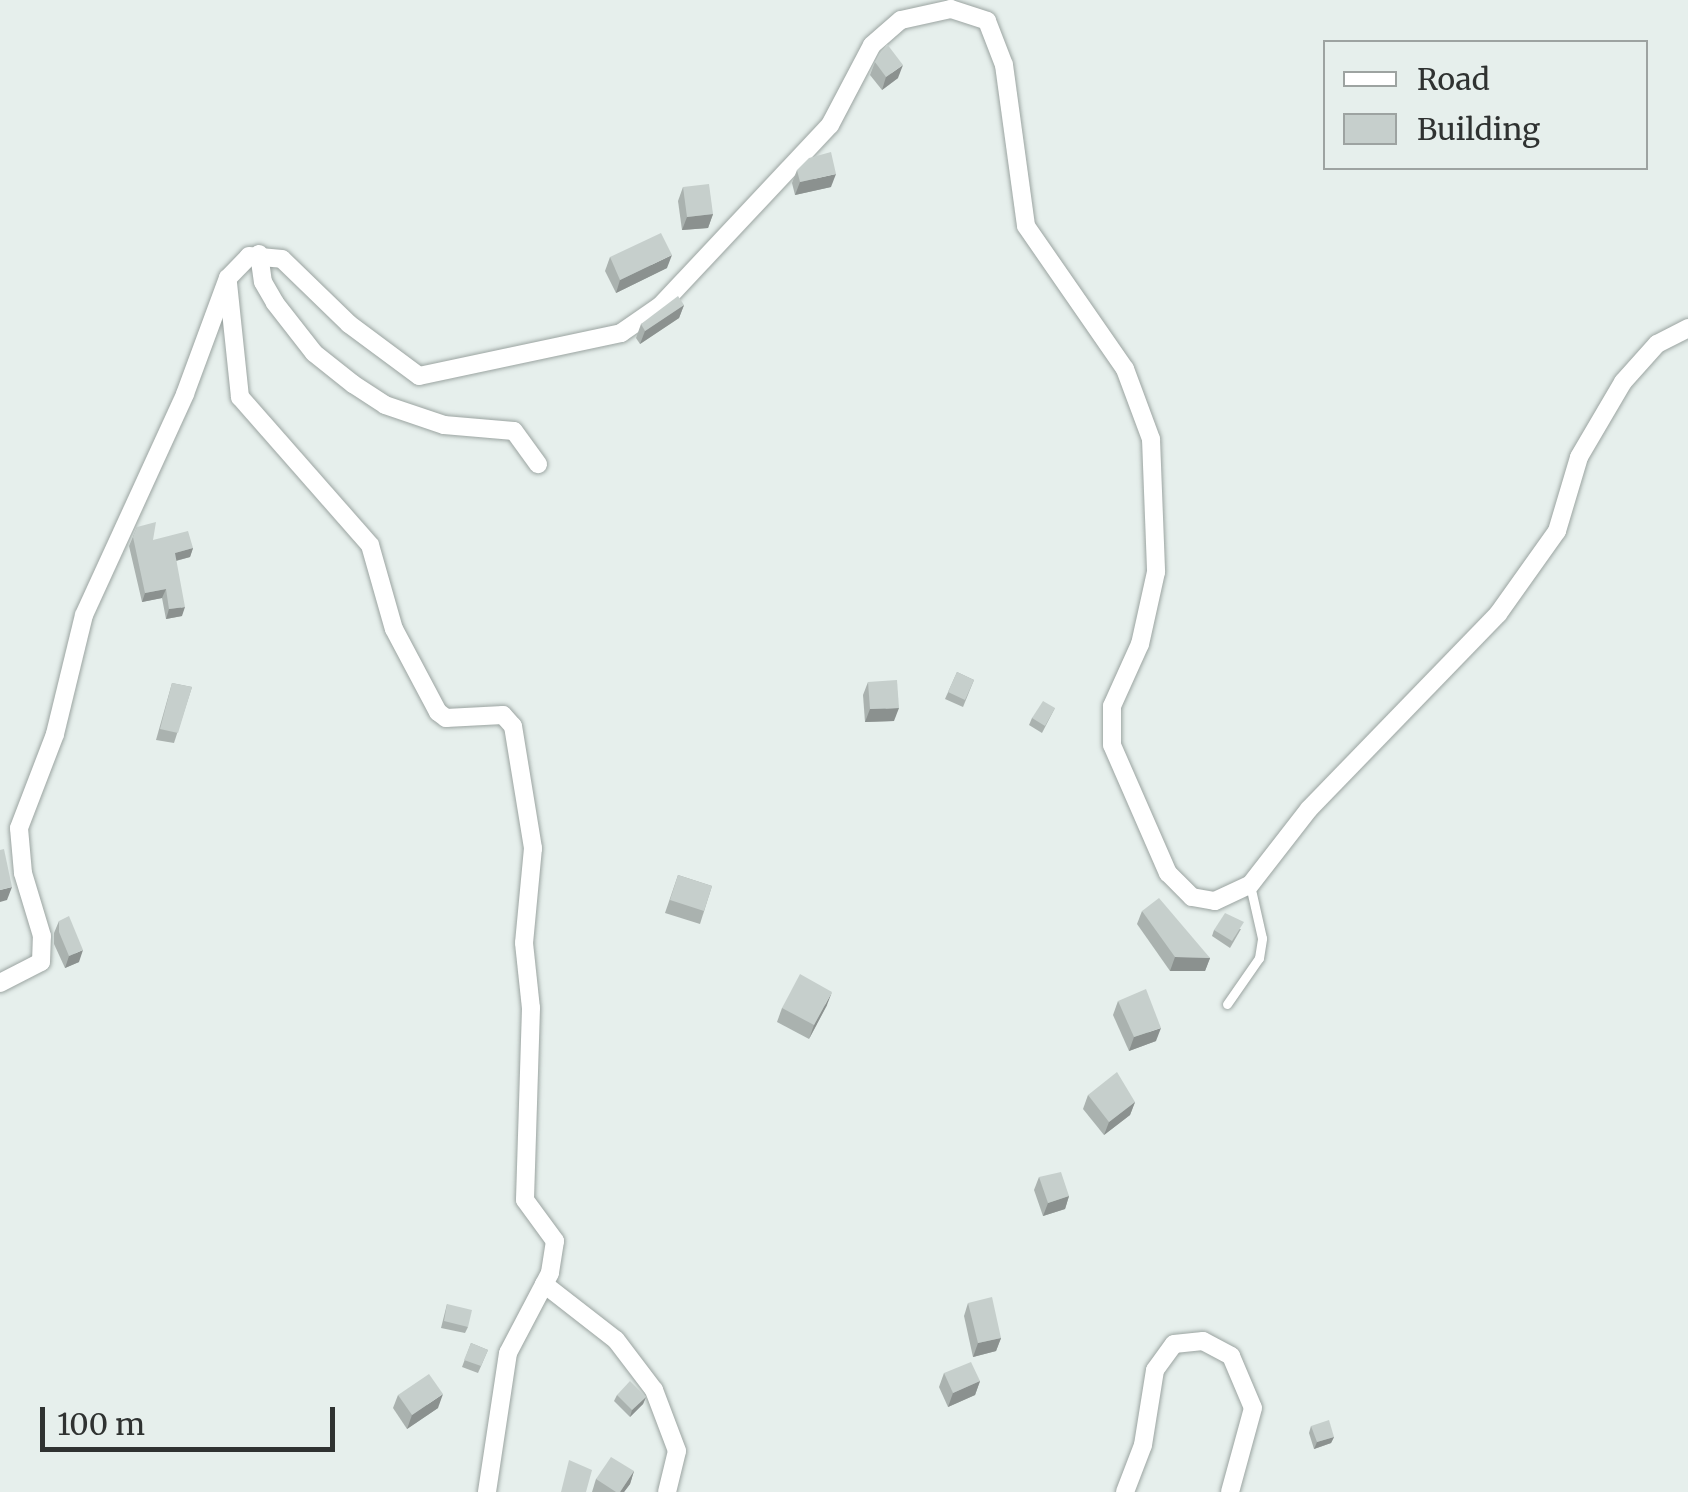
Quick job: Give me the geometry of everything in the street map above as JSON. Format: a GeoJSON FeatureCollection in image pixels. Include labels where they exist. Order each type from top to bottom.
{"type":"FeatureCollection","features":[{"type":"Feature","properties":{"kind":"street"},"geometry":{"type":"LineString","coordinates":[[0,984],[41,962],[42,936],[23,873],[19,828],[55,734],[84,614],[185,394],[228,278],[235,264],[259,254],[282,259],[348,324],[418,376],[621,333],[660,306],[830,125],[872,45],[901,20],[951,9],[987,21],[1004,66],[1026,226],[1125,368],[1151,440],[1156,572],[1140,644],[1112,706],[1112,746],[1168,873],[1192,897],[1215,901],[1250,885],[1309,809],[1498,614],[1557,530],[1579,458],[1623,382],[1657,344],[1688,328]]}},
{"type":"Feature","properties":{"kind":"street"},"geometry":{"type":"LineString","coordinates":[[259,254],[263,282],[275,303],[314,353],[353,384],[385,406],[444,424],[514,431],[538,464]]}},
{"type":"Feature","properties":{"kind":"street"},"geometry":{"type":"LineString","coordinates":[[228,278],[240,398],[370,546],[394,629],[438,712],[446,718],[503,715],[513,726],[534,848],[524,943],[531,1008],[525,1200],[556,1241],[544,1284],[508,1353],[487,1492]]}},
{"type":"Feature","properties":{"kind":"street"},"geometry":{"type":"LineString","coordinates":[[544,1284],[616,1340],[654,1390],[677,1451],[667,1492]]}},
{"type":"Feature","properties":{"kind":"street"},"geometry":{"type":"LineString","coordinates":[[1124,1492],[1143,1445],[1155,1370],[1174,1344],[1204,1341],[1231,1356],[1253,1408],[1230,1492]]}},
{"type":"Feature","properties":{"kind":"lane"},"geometry":{"type":"LineString","coordinates":[[1228,1004],[1259,958],[1262,938],[1250,885]]}},
{"type":"Feature","properties":{"kind":"building"},"geometry":{"type":"Polygon","coordinates":[[[887,44],[903,65],[886,77],[875,62],[887,44]]]}},
{"type":"Feature","properties":{"kind":"building"},"geometry":{"type":"Polygon","coordinates":[[[831,152],[836,174],[800,182],[797,170],[809,158],[831,152]]]}},
{"type":"Feature","properties":{"kind":"building"},"geometry":{"type":"Polygon","coordinates":[[[709,184],[713,214],[687,217],[683,187],[709,184]]]}},
{"type":"Feature","properties":{"kind":"building"},"geometry":{"type":"Polygon","coordinates":[[[661,233],[672,255],[620,280],[610,257],[661,233]]]}},
{"type":"Feature","properties":{"kind":"building"},"geometry":{"type":"Polygon","coordinates":[[[678,296],[684,305],[645,331],[641,324],[678,296]]]}},
{"type":"Feature","properties":{"kind":"building"},"geometry":{"type":"Polygon","coordinates":[[[156,522],[153,540],[188,531],[193,548],[175,553],[185,607],[169,609],[166,589],[145,593],[133,537],[137,527],[156,522]]]}},
{"type":"Feature","properties":{"kind":"building"},"geometry":{"type":"Polygon","coordinates":[[[957,672],[974,680],[965,700],[948,692],[957,672]]]}},
{"type":"Feature","properties":{"kind":"building"},"geometry":{"type":"Polygon","coordinates":[[[897,680],[899,708],[870,709],[868,682],[897,680]]]}},
{"type":"Feature","properties":{"kind":"building"},"geometry":{"type":"Polygon","coordinates":[[[172,683],[192,687],[178,733],[160,729],[172,683]]]}},
{"type":"Feature","properties":{"kind":"building"},"geometry":{"type":"Polygon","coordinates":[[[1043,701],[1055,708],[1045,726],[1032,718],[1043,701]]]}},
{"type":"Feature","properties":{"kind":"building"},"geometry":{"type":"Polygon","coordinates":[[[4,849],[12,887],[0,890],[0,850],[4,849]]]}},
{"type":"Feature","properties":{"kind":"building"},"geometry":{"type":"Polygon","coordinates":[[[678,875],[712,886],[704,911],[670,900],[678,875]]]}},
{"type":"Feature","properties":{"kind":"building"},"geometry":{"type":"Polygon","coordinates":[[[1159,898],[1210,958],[1175,957],[1142,911],[1159,898]]]}},
{"type":"Feature","properties":{"kind":"building"},"geometry":{"type":"Polygon","coordinates":[[[1225,913],[1244,922],[1232,941],[1214,930],[1225,913]]]}},
{"type":"Feature","properties":{"kind":"building"},"geometry":{"type":"Polygon","coordinates":[[[69,916],[83,950],[69,956],[59,932],[59,921],[69,916]]]}},
{"type":"Feature","properties":{"kind":"building"},"geometry":{"type":"Polygon","coordinates":[[[800,974],[832,992],[814,1025],[782,1008],[800,974]]]}},
{"type":"Feature","properties":{"kind":"building"},"geometry":{"type":"Polygon","coordinates":[[[1146,989],[1161,1028],[1134,1037],[1118,1001],[1146,989]]]}},
{"type":"Feature","properties":{"kind":"building"},"geometry":{"type":"Polygon","coordinates":[[[1117,1072],[1135,1102],[1109,1122],[1088,1095],[1117,1072]]]}},
{"type":"Feature","properties":{"kind":"building"},"geometry":{"type":"Polygon","coordinates":[[[1061,1172],[1069,1196],[1048,1203],[1039,1177],[1061,1172]]]}},
{"type":"Feature","properties":{"kind":"building"},"geometry":{"type":"Polygon","coordinates":[[[992,1297],[1001,1338],[978,1343],[968,1303],[992,1297]]]}},
{"type":"Feature","properties":{"kind":"building"},"geometry":{"type":"Polygon","coordinates":[[[447,1304],[472,1310],[468,1327],[444,1321],[447,1304]]]}},
{"type":"Feature","properties":{"kind":"building"},"geometry":{"type":"Polygon","coordinates":[[[471,1343],[488,1350],[481,1366],[464,1360],[471,1343]]]}},
{"type":"Feature","properties":{"kind":"building"},"geometry":{"type":"Polygon","coordinates":[[[971,1362],[980,1381],[953,1393],[944,1373],[971,1362]]]}},
{"type":"Feature","properties":{"kind":"building"},"geometry":{"type":"Polygon","coordinates":[[[429,1374],[443,1394],[412,1415],[398,1395],[429,1374]]]}},
{"type":"Feature","properties":{"kind":"building"},"geometry":{"type":"Polygon","coordinates":[[[630,1381],[646,1397],[632,1410],[617,1395],[630,1381]]]}},
{"type":"Feature","properties":{"kind":"building"},"geometry":{"type":"Polygon","coordinates":[[[1329,1420],[1334,1437],[1317,1442],[1311,1426],[1329,1420]]]}},
{"type":"Feature","properties":{"kind":"building"},"geometry":{"type":"Polygon","coordinates":[[[611,1457],[634,1471],[620,1492],[596,1479],[611,1457]]]}},
{"type":"Feature","properties":{"kind":"building"},"geometry":{"type":"Polygon","coordinates":[[[569,1460],[592,1470],[586,1492],[561,1492],[569,1460]]]}}]}
